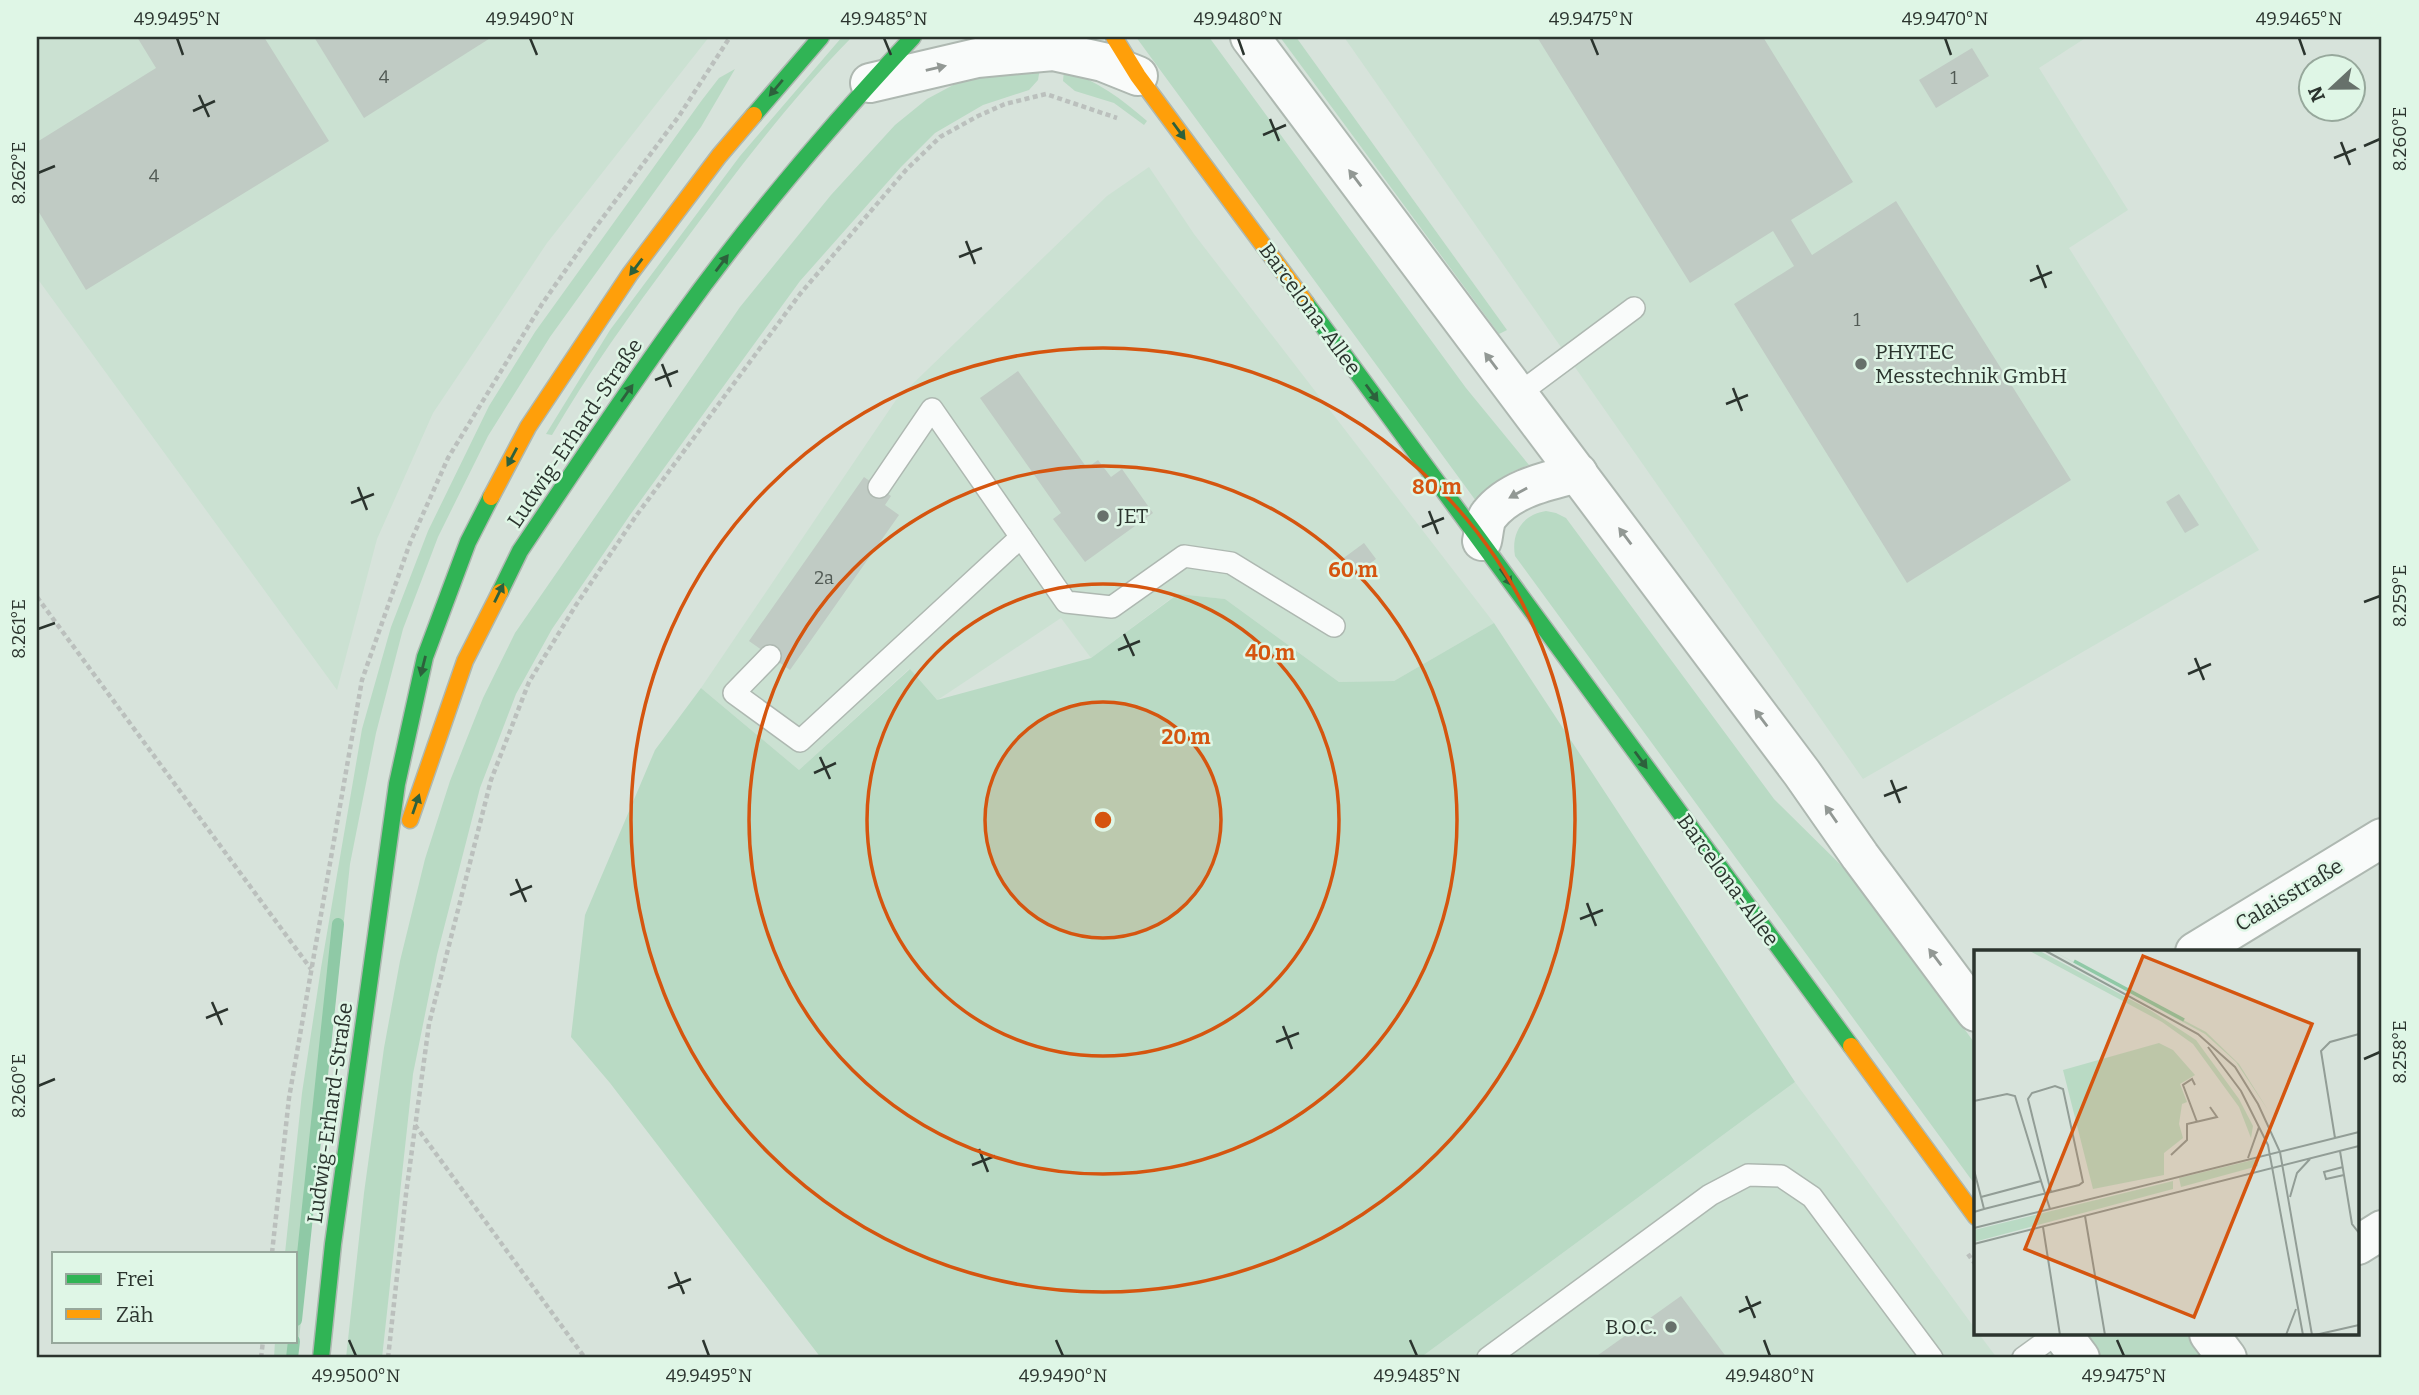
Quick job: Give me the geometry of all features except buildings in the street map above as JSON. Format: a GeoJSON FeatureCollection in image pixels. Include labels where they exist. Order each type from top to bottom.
{"type":"FeatureCollection","features":[{"type":"Feature","properties":{"kind":"main road","name":"Ludwig-Erhard-Straße"},"geometry":{"type":"LineString","coordinates":[[321,1358],[333,1244],[397,784],[425,657],[468,542],[528,427],[630,274],[719,156],[821,37]]}},
{"type":"Feature","properties":{"kind":"main road","name":"Ludwig-Erhard-Straße"},"geometry":{"type":"LineString","coordinates":[[377,915],[465,661],[514,561],[680,317],[771,199],[913,37]]}},
{"type":"Feature","properties":{"kind":"main road","name":"Barcelona-Allee"},"geometry":{"type":"LineString","coordinates":[[1114,37],[1138,76],[1974,1214]]}},
{"type":"Feature","properties":{"kind":"street"},"geometry":{"type":"LineString","coordinates":[[1250,37],[1578,473],[1974,1009]]}},
{"type":"Feature","properties":{"kind":"street"},"geometry":{"type":"LineString","coordinates":[[870,83],[977,58],[1053,51],[1103,62],[1138,76]]}},
{"type":"Feature","properties":{"kind":"street"},"geometry":{"type":"LineString","coordinates":[[1482,541],[1488,516],[1512,495],[1538,483],[1578,473]]}},
{"type":"Feature","properties":{"kind":"street","name":"Calaisstraße"},"geometry":{"type":"LineString","coordinates":[[2198,950],[2382,838]]}},
{"type":"Feature","properties":{"kind":"street"},"geometry":{"type":"LineString","coordinates":[[2360,1244],[2382,1230]]}},
{"type":"Feature","properties":{"kind":"street"},"geometry":{"type":"LineString","coordinates":[[2064,1336],[2080,1358]]}},
{"type":"Feature","properties":{"kind":"street"},"geometry":{"type":"LineString","coordinates":[[2211,1336],[2227,1358]]}},
{"type":"Feature","properties":{"kind":"lane"},"geometry":{"type":"LineString","coordinates":[[1517,395],[1634,308]]}},
{"type":"Feature","properties":{"kind":"lane"},"geometry":{"type":"LineString","coordinates":[[878,487],[932,409],[1066,602],[1112,607],[1184,556],[1231,563],[1334,626]]}},
{"type":"Feature","properties":{"kind":"lane"},"geometry":{"type":"LineString","coordinates":[[770,656],[734,693],[800,741],[1021,537]]}},
{"type":"Feature","properties":{"kind":"lane"},"geometry":{"type":"LineString","coordinates":[[1488,1358],[1710,1195],[1748,1175],[1781,1176],[1812,1197],[1932,1358]]}},
{"type":"Feature","properties":{"kind":"lane"},"geometry":{"type":"LineString","coordinates":[[2023,1358],[2053,1336]]}},
{"type":"Feature","properties":{"kind":"path"},"geometry":{"type":"LineString","coordinates":[[388,1358],[429,1024],[491,780],[529,682],[569,616],[644,505],[793,304],[906,170],[940,138],[978,116],[1005,104],[1046,94]]}},
{"type":"Feature","properties":{"kind":"path"},"geometry":{"type":"LineString","coordinates":[[37,597],[312,970],[289,1098],[272,1252]]}},
{"type":"Feature","properties":{"kind":"path"},"geometry":{"type":"LineString","coordinates":[[415,1125],[585,1358]]}},
{"type":"Feature","properties":{"kind":"shaded area"},"geometry":{"type":"Polygon","coordinates":[[[37,37],[709,37],[547,243],[433,413],[377,539],[337,690],[37,278],[37,37]]]}},
{"type":"Feature","properties":{"kind":"shaded area"},"geometry":{"type":"Polygon","coordinates":[[[842,37],[852,37],[807,86],[744,163],[615,337],[552,435],[546,434],[610,330],[740,156],[842,37]]]}},
{"type":"Feature","properties":{"kind":"shaded area"},"geometry":{"type":"Polygon","coordinates":[[[1136,37],[1209,37],[1466,388],[1529,465],[1500,479],[1476,501],[1136,37]]]}},
{"type":"Feature","properties":{"kind":"shaded area"},"geometry":{"type":"Polygon","coordinates":[[[1280,37],[1296,37],[1507,330],[1499,334],[1280,37]]]}},
{"type":"Feature","properties":{"kind":"shaded area"},"geometry":{"type":"Polygon","coordinates":[[[1344,37],[2087,37],[2039,68],[2128,210],[2069,248],[2259,550],[1863,779],[1344,37]]]}},
{"type":"Feature","properties":{"kind":"shaded area"},"geometry":{"type":"Polygon","coordinates":[[[1040,68],[1038,80],[1029,90],[983,105],[935,133],[901,167],[800,281],[630,515],[552,629],[516,694],[480,788],[437,955],[413,1074],[382,1358],[346,1358],[364,1193],[384,1048],[400,961],[425,859],[450,781],[483,698],[515,633],[740,307],[831,195],[895,125],[927,99],[957,83],[994,70],[1040,68]]]}},
{"type":"Feature","properties":{"kind":"shaded area"},"geometry":{"type":"Polygon","coordinates":[[[735,69],[701,127],[550,337],[488,436],[438,537],[403,629],[376,733],[350,864],[297,1358],[274,1358],[275,1342],[298,1342],[298,1252],[285,1252],[302,1093],[362,729],[391,627],[428,531],[489,406],[535,332],[719,78],[735,69]]]}},
{"type":"Feature","properties":{"kind":"shaded area"},"geometry":{"type":"Polygon","coordinates":[[[1064,70],[1108,91],[1147,121],[1144,125],[1114,103],[1075,91],[1063,81],[1064,70]]]}},
{"type":"Feature","properties":{"kind":"shaded area"},"geometry":{"type":"Polygon","coordinates":[[[1149,167],[1194,234],[1494,623],[1394,681],[1339,682],[1225,599],[1177,594],[1091,658],[1061,618],[936,701],[909,669],[799,770],[701,688],[896,400],[1107,196],[1149,167]]]}},
{"type":"Feature","properties":{"kind":"shaded area"},"geometry":{"type":"Polygon","coordinates":[[[1546,511],[1566,518],[1774,799],[1856,880],[1974,1042],[1974,1183],[1515,556],[1515,540],[1520,526],[1530,516],[1546,511]]]}},
{"type":"Feature","properties":{"kind":"shaded area"},"geometry":{"type":"Polygon","coordinates":[[[1178,594],[1225,599],[1339,682],[1394,681],[1494,623],[1795,1082],[1420,1358],[821,1358],[610,1083],[571,1037],[585,915],[655,750],[701,688],[799,770],[910,669],[937,700],[1091,658],[1178,594]]]}},
{"type":"Feature","properties":{"kind":"shaded area"},"geometry":{"type":"Polygon","coordinates":[[[1795,1082],[1974,1327],[1974,1336],[1980,1336],[1997,1358],[1420,1358],[1795,1082]]]}},
{"type":"Feature","properties":{"kind":"shaded area"},"geometry":{"type":"Polygon","coordinates":[[[2086,1336],[2190,1336],[2206,1358],[2102,1358],[2086,1336]]]}},
{"type":"Feature","properties":{"kind":"waterway"},"geometry":{"type":"LineString","coordinates":[[298,1301],[338,924]]}},
{"type":"Feature","properties":{"kind":"waterway"},"geometry":{"type":"LineString","coordinates":[[292,1358],[294,1342]]}},
{"type":"Feature","properties":{"kind":"traffic: fast"},"geometry":{"type":"LineString","coordinates":[[754,115],[821,37]]}},
{"type":"Feature","properties":{"kind":"traffic: fast"},"geometry":{"type":"LineString","coordinates":[[500,592],[520,551],[618,405],[706,282],[792,174],[913,37]]}},
{"type":"Feature","properties":{"kind":"traffic: fast"},"geometry":{"type":"LineString","coordinates":[[1306,303],[1851,1046]]}},
{"type":"Feature","properties":{"kind":"traffic: fast"},"geometry":{"type":"LineString","coordinates":[[321,1358],[333,1244],[397,784],[425,657],[468,542],[491,497]]}},
{"type":"Feature","properties":{"kind":"traffic: slow"},"geometry":{"type":"LineString","coordinates":[[1114,37],[1138,76],[1306,303]]}},
{"type":"Feature","properties":{"kind":"traffic: slow"},"geometry":{"type":"LineString","coordinates":[[491,497],[528,427],[630,274],[719,156],[754,115]]}},
{"type":"Feature","properties":{"kind":"traffic: slow"},"geometry":{"type":"LineString","coordinates":[[410,820],[465,661],[500,592]]}},
{"type":"Feature","properties":{"kind":"traffic: slow"},"geometry":{"type":"LineString","coordinates":[[1851,1046],[1974,1214]]}},
{"type":"Feature","properties":{"kind":"place","name":"PHYTEC Messtechnik GmbH"},"geometry":{"type":"Point","coordinates":[1861,364]}},
{"type":"Feature","properties":{"kind":"place","name":"JET"},"geometry":{"type":"Point","coordinates":[1103,516]}},
{"type":"Feature","properties":{"kind":"place","name":"B.O.C."},"geometry":{"type":"Point","coordinates":[1671,1327]}}]}
